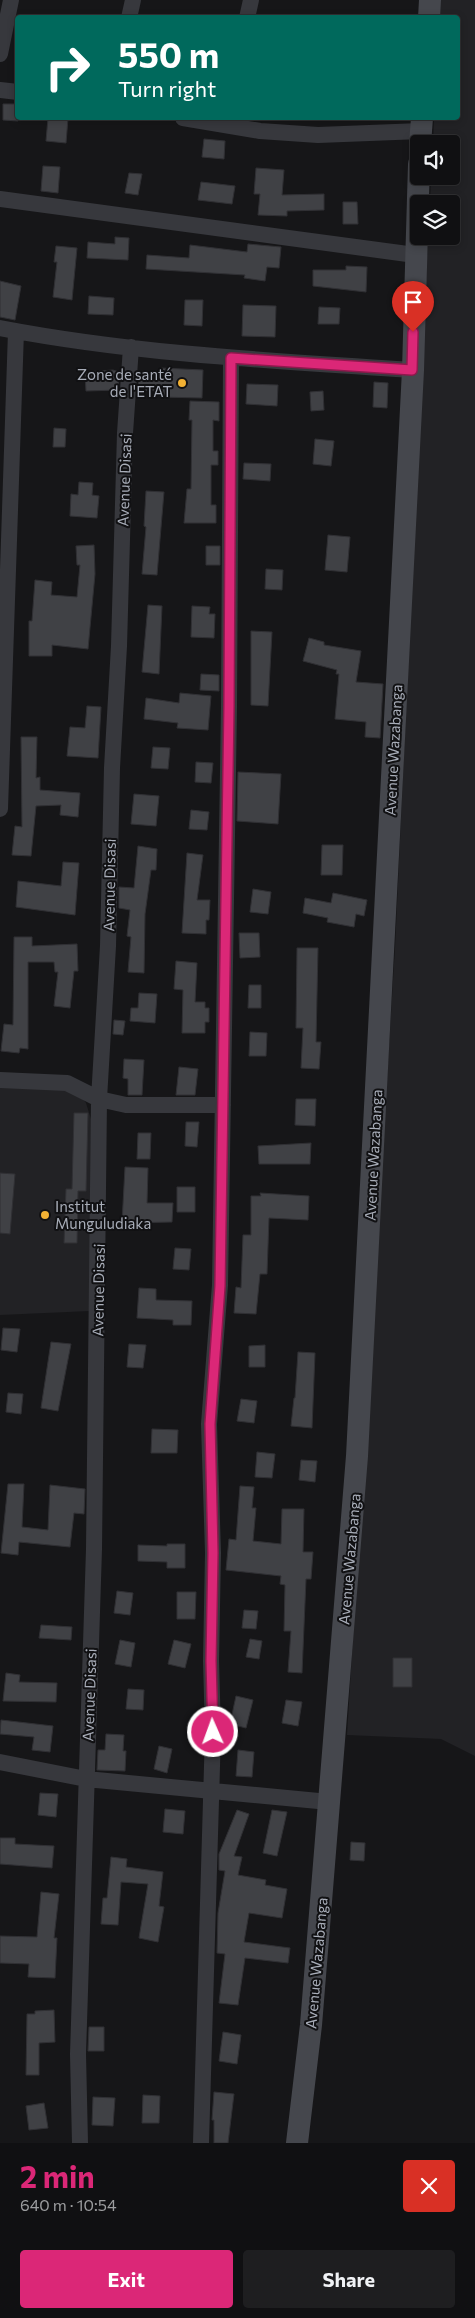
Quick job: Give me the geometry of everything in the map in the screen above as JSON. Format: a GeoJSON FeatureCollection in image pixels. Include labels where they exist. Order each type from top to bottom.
{"type":"FeatureCollection","features":[{"type":"Feature","properties":{"kind":"main road"},"geometry":{"type":"LineString","coordinates":[[429,15],[430,0]]}},
{"type":"Feature","properties":{"kind":"main road","name":"Avenue Wazabanga"},"geometry":{"type":"LineString","coordinates":[[297,2143],[311,2025],[357,1456],[412,370],[418,185]]}},
{"type":"Feature","properties":{"kind":"street"},"geometry":{"type":"LineString","coordinates":[[0,54],[11,0]]}},
{"type":"Feature","properties":{"kind":"street"},"geometry":{"type":"LineString","coordinates":[[130,15],[133,0]]}},
{"type":"Feature","properties":{"kind":"street"},"geometry":{"type":"LineString","coordinates":[[248,15],[250,0]]}},
{"type":"Feature","properties":{"kind":"street"},"geometry":{"type":"LineString","coordinates":[[0,90],[15,92]]}},
{"type":"Feature","properties":{"kind":"street"},"geometry":{"type":"LineString","coordinates":[[215,120],[231,121],[260,130],[318,135],[421,131]]}},
{"type":"Feature","properties":{"kind":"street"},"geometry":{"type":"LineString","coordinates":[[0,199],[415,255]]}},
{"type":"Feature","properties":{"kind":"street"},"geometry":{"type":"LineString","coordinates":[[0,809],[8,330],[131,347],[231,358],[412,370]]}},
{"type":"Feature","properties":{"kind":"street","name":"Avenue Disasi"},"geometry":{"type":"LineString","coordinates":[[80,2143],[78,2054],[94,1549],[99,1099],[108,946],[112,768],[119,646],[125,433],[131,347]]}},
{"type":"Feature","properties":{"kind":"street"},"geometry":{"type":"LineString","coordinates":[[201,2143],[211,1792],[213,1553],[210,1424],[220,1286],[231,358]]}},
{"type":"Feature","properties":{"kind":"street"},"geometry":{"type":"LineString","coordinates":[[0,1080],[67,1083],[99,1099],[126,1105],[223,1105]]}},
{"type":"Feature","properties":{"kind":"street"},"geometry":{"type":"LineString","coordinates":[[0,1762],[86,1778],[211,1792],[329,1802]]}},
{"type":"Feature","properties":{"kind":"shaded area"},"geometry":{"type":"Polygon","coordinates":[[[440,0],[475,0],[475,1756],[441,1739],[347,1735],[395,948],[428,245],[460,245],[460,195],[430,195],[431,185],[460,185],[460,135],[433,135],[434,120],[460,120],[460,15],[439,15],[440,0]]]}},
{"type":"Feature","properties":{"kind":"shaded area","name":"Institut Munguludiaka"},"geometry":{"type":"Polygon","coordinates":[[[0,1084],[77,1091],[86,1103],[91,1119],[90,1311],[0,1315],[0,1084]]]}},
{"type":"Feature","properties":{"kind":"building"},"geometry":{"type":"Polygon","coordinates":[[[3,104],[15,104],[15,120],[18,121],[3,120],[3,104]]]}},
{"type":"Feature","properties":{"kind":"building"},"geometry":{"type":"Polygon","coordinates":[[[48,120],[68,120],[66,143],[46,141],[48,120]]]}},
{"type":"Feature","properties":{"kind":"building"},"geometry":{"type":"Polygon","coordinates":[[[204,139],[225,141],[224,159],[202,157],[204,139]]]}},
{"type":"Feature","properties":{"kind":"building"},"geometry":{"type":"Polygon","coordinates":[[[43,166],[60,167],[58,193],[41,191],[43,166]]]}},
{"type":"Feature","properties":{"kind":"building"},"geometry":{"type":"Polygon","coordinates":[[[256,168],[284,170],[282,195],[324,194],[324,210],[287,211],[287,216],[258,215],[260,194],[254,194],[256,168]]]}},
{"type":"Feature","properties":{"kind":"building"},"geometry":{"type":"Polygon","coordinates":[[[129,173],[142,174],[138,195],[125,193],[129,173]]]}},
{"type":"Feature","properties":{"kind":"building"},"geometry":{"type":"Polygon","coordinates":[[[201,182],[235,186],[232,204],[198,200],[201,182]]]}},
{"type":"Feature","properties":{"kind":"building"},"geometry":{"type":"Polygon","coordinates":[[[343,202],[357,202],[358,224],[343,224],[343,202]]]}},
{"type":"Feature","properties":{"kind":"building"},"geometry":{"type":"Polygon","coordinates":[[[115,237],[129,238],[128,260],[87,258],[88,242],[115,244],[115,237]]]}},
{"type":"Feature","properties":{"kind":"building"},"geometry":{"type":"Polygon","coordinates":[[[248,244],[281,247],[279,268],[267,267],[265,281],[244,278],[245,275],[146,269],[147,255],[189,258],[190,245],[247,252],[248,244]]]}},
{"type":"Feature","properties":{"kind":"building"},"geometry":{"type":"Polygon","coordinates":[[[56,246],[77,248],[72,300],[53,297],[57,262],[54,262],[56,246]]]}},
{"type":"Feature","properties":{"kind":"building"},"geometry":{"type":"Polygon","coordinates":[[[346,266],[367,267],[366,292],[313,286],[313,270],[346,270],[346,266]]]}},
{"type":"Feature","properties":{"kind":"building"},"geometry":{"type":"Polygon","coordinates":[[[0,281],[21,286],[15,320],[0,317],[0,281]]]}},
{"type":"Feature","properties":{"kind":"building"},"geometry":{"type":"Polygon","coordinates":[[[89,296],[114,298],[113,315],[88,314],[89,296]]]}},
{"type":"Feature","properties":{"kind":"building"},"geometry":{"type":"Polygon","coordinates":[[[185,300],[203,300],[202,326],[184,325],[185,300]]]}},
{"type":"Feature","properties":{"kind":"building"},"geometry":{"type":"Polygon","coordinates":[[[243,305],[276,306],[275,337],[242,336],[243,305]]]}},
{"type":"Feature","properties":{"kind":"building"},"geometry":{"type":"Polygon","coordinates":[[[319,307],[340,308],[339,324],[318,324],[319,307]]]}},
{"type":"Feature","properties":{"kind":"building","name":"Zone de santé de l'ETAT"},"geometry":{"type":"Polygon","coordinates":[[[161,368],[203,370],[202,398],[160,397],[160,391],[138,390],[139,373],[161,375],[161,368]]]}},
{"type":"Feature","properties":{"kind":"building"},"geometry":{"type":"Polygon","coordinates":[[[113,370],[119,372],[118,390],[86,391],[85,372],[113,370]]]}},
{"type":"Feature","properties":{"kind":"building"},"geometry":{"type":"Polygon","coordinates":[[[374,382],[388,383],[387,408],[373,407],[374,382]]]}},
{"type":"Feature","properties":{"kind":"building"},"geometry":{"type":"Polygon","coordinates":[[[247,384],[278,385],[277,406],[246,404],[247,384]]]}},
{"type":"Feature","properties":{"kind":"building"},"geometry":{"type":"Polygon","coordinates":[[[323,391],[324,410],[311,411],[310,392],[323,391]]]}},
{"type":"Feature","properties":{"kind":"building"},"geometry":{"type":"Polygon","coordinates":[[[190,401],[219,402],[219,421],[213,420],[213,451],[218,451],[218,465],[211,465],[211,505],[216,505],[216,523],[184,523],[187,489],[191,489],[192,420],[189,420],[190,401]]]}},
{"type":"Feature","properties":{"kind":"building"},"geometry":{"type":"Polygon","coordinates":[[[54,428],[66,429],[65,447],[53,447],[54,428]]]}},
{"type":"Feature","properties":{"kind":"building"},"geometry":{"type":"Polygon","coordinates":[[[315,439],[334,441],[331,466],[313,464],[315,439]]]}},
{"type":"Feature","properties":{"kind":"building"},"geometry":{"type":"Polygon","coordinates":[[[244,463],[271,464],[270,481],[243,479],[244,463]]]}},
{"type":"Feature","properties":{"kind":"building"},"geometry":{"type":"Polygon","coordinates":[[[79,482],[93,483],[92,495],[99,496],[97,518],[70,516],[71,494],[78,495],[79,482]]]}},
{"type":"Feature","properties":{"kind":"building"},"geometry":{"type":"Polygon","coordinates":[[[146,491],[164,492],[157,575],[142,574],[146,527],[144,526],[146,491]]]}},
{"type":"Feature","properties":{"kind":"building"},"geometry":{"type":"Polygon","coordinates":[[[328,535],[350,537],[347,572],[325,570],[328,535]]]}},
{"type":"Feature","properties":{"kind":"building"},"geometry":{"type":"Polygon","coordinates":[[[94,545],[95,574],[88,649],[52,645],[52,656],[29,656],[29,621],[32,621],[35,580],[52,582],[51,595],[77,597],[80,565],[77,565],[76,546],[94,545]]]}},
{"type":"Feature","properties":{"kind":"building"},"geometry":{"type":"Polygon","coordinates":[[[206,546],[220,546],[220,565],[206,565],[206,546]]]}},
{"type":"Feature","properties":{"kind":"building"},"geometry":{"type":"Polygon","coordinates":[[[266,569],[283,570],[282,590],[265,589],[266,569]]]}},
{"type":"Feature","properties":{"kind":"building"},"geometry":{"type":"Polygon","coordinates":[[[148,605],[162,606],[159,674],[142,672],[148,605]]]}},
{"type":"Feature","properties":{"kind":"building"},"geometry":{"type":"Polygon","coordinates":[[[192,606],[210,607],[209,614],[215,614],[214,638],[191,637],[192,606]]]}},
{"type":"Feature","properties":{"kind":"building"},"geometry":{"type":"Polygon","coordinates":[[[251,631],[272,632],[268,706],[251,705],[251,631]]]}},
{"type":"Feature","properties":{"kind":"building"},"geometry":{"type":"Polygon","coordinates":[[[309,638],[324,642],[324,645],[361,651],[356,682],[383,684],[380,738],[365,737],[366,722],[335,719],[339,674],[336,674],[337,670],[303,661],[309,638]]]}},
{"type":"Feature","properties":{"kind":"building"},"geometry":{"type":"Polygon","coordinates":[[[201,674],[219,675],[219,691],[200,690],[201,674]]]}},
{"type":"Feature","properties":{"kind":"building"},"geometry":{"type":"Polygon","coordinates":[[[180,693],[211,696],[208,730],[177,728],[178,723],[144,719],[146,698],[179,703],[180,693]]]}},
{"type":"Feature","properties":{"kind":"building"},"geometry":{"type":"Polygon","coordinates":[[[87,706],[101,707],[98,758],[67,756],[70,727],[85,728],[87,706]]]}},
{"type":"Feature","properties":{"kind":"building"},"geometry":{"type":"Polygon","coordinates":[[[21,737],[37,737],[36,778],[40,777],[40,790],[80,793],[78,817],[60,815],[61,805],[36,806],[31,856],[12,855],[15,826],[22,827],[21,737]]]}},
{"type":"Feature","properties":{"kind":"building"},"geometry":{"type":"Polygon","coordinates":[[[153,747],[170,748],[168,769],[151,768],[153,747]]]}},
{"type":"Feature","properties":{"kind":"building"},"geometry":{"type":"Polygon","coordinates":[[[196,762],[213,763],[211,783],[195,782],[196,762]]]}},
{"type":"Feature","properties":{"kind":"building"},"geometry":{"type":"Polygon","coordinates":[[[238,772],[281,774],[278,824],[237,821],[238,772]]]}},
{"type":"Feature","properties":{"kind":"building"},"geometry":{"type":"Polygon","coordinates":[[[134,794],[159,796],[156,826],[131,824],[134,794]]]}},
{"type":"Feature","properties":{"kind":"building"},"geometry":{"type":"Polygon","coordinates":[[[191,810],[209,812],[207,830],[189,829],[191,810]]]}},
{"type":"Feature","properties":{"kind":"building"},"geometry":{"type":"Polygon","coordinates":[[[322,845],[343,845],[342,875],[321,875],[322,845]]]}},
{"type":"Feature","properties":{"kind":"building"},"geometry":{"type":"Polygon","coordinates":[[[138,846],[157,849],[156,870],[151,870],[145,914],[144,973],[128,972],[131,937],[127,936],[130,910],[119,908],[119,887],[134,888],[138,846]]]}},
{"type":"Feature","properties":{"kind":"building"},"geometry":{"type":"Polygon","coordinates":[[[187,853],[203,855],[197,900],[210,900],[209,920],[206,920],[206,934],[182,933],[187,853]]]}},
{"type":"Feature","properties":{"kind":"building"},"geometry":{"type":"Polygon","coordinates":[[[63,862],[79,863],[75,915],[16,907],[18,881],[61,886],[63,862]]]}},
{"type":"Feature","properties":{"kind":"building"},"geometry":{"type":"Polygon","coordinates":[[[253,889],[271,892],[268,914],[250,912],[253,889]]]}},
{"type":"Feature","properties":{"kind":"building"},"geometry":{"type":"Polygon","coordinates":[[[333,893],[367,900],[364,916],[356,914],[354,927],[327,922],[328,918],[303,913],[305,898],[331,903],[333,893]]]}},
{"type":"Feature","properties":{"kind":"building"},"geometry":{"type":"Polygon","coordinates":[[[239,933],[259,933],[260,957],[240,958],[239,933]]]}},
{"type":"Feature","properties":{"kind":"building"},"geometry":{"type":"Polygon","coordinates":[[[14,937],[32,937],[32,946],[77,944],[78,971],[74,971],[70,1008],[54,1006],[58,972],[55,972],[54,962],[28,962],[28,1049],[20,1048],[19,1053],[1,1051],[4,1024],[13,1025],[14,937]]]}},
{"type":"Feature","properties":{"kind":"building"},"geometry":{"type":"Polygon","coordinates":[[[297,948],[318,948],[316,1042],[321,1042],[319,1069],[301,1068],[303,1028],[296,1028],[297,948]]]}},
{"type":"Feature","properties":{"kind":"building"},"geometry":{"type":"Polygon","coordinates":[[[176,961],[197,963],[195,1002],[205,1002],[205,1008],[209,1008],[209,1022],[205,1022],[205,1033],[182,1033],[183,990],[174,989],[176,961]]]}},
{"type":"Feature","properties":{"kind":"building"},"geometry":{"type":"Polygon","coordinates":[[[249,985],[261,985],[261,1008],[248,1008],[249,985]]]}},
{"type":"Feature","properties":{"kind":"building"},"geometry":{"type":"Polygon","coordinates":[[[139,993],[157,994],[155,1023],[130,1021],[131,1008],[138,1008],[139,993]]]}},
{"type":"Feature","properties":{"kind":"building"},"geometry":{"type":"Polygon","coordinates":[[[114,1020],[125,1021],[123,1035],[113,1034],[114,1020]]]}},
{"type":"Feature","properties":{"kind":"building"},"geometry":{"type":"Polygon","coordinates":[[[250,1032],[267,1033],[266,1056],[249,1056],[250,1032]]]}},
{"type":"Feature","properties":{"kind":"building"},"geometry":{"type":"Polygon","coordinates":[[[124,1059],[144,1060],[142,1095],[128,1095],[128,1079],[123,1078],[124,1059]]]}},
{"type":"Feature","properties":{"kind":"building"},"geometry":{"type":"Polygon","coordinates":[[[179,1067],[198,1069],[195,1095],[176,1095],[179,1067]]]}},
{"type":"Feature","properties":{"kind":"building"},"geometry":{"type":"Polygon","coordinates":[[[296,1099],[316,1099],[315,1126],[295,1125],[296,1099]]]}},
{"type":"Feature","properties":{"kind":"building"},"geometry":{"type":"Polygon","coordinates":[[[74,1113],[88,1113],[86,1191],[78,1191],[77,1243],[64,1243],[66,1189],[72,1189],[74,1113]]]}},
{"type":"Feature","properties":{"kind":"building"},"geometry":{"type":"Polygon","coordinates":[[[186,1122],[199,1122],[197,1147],[185,1146],[186,1122]]]}},
{"type":"Feature","properties":{"kind":"building"},"geometry":{"type":"Polygon","coordinates":[[[138,1133],[151,1133],[150,1159],[137,1159],[138,1133]]]}},
{"type":"Feature","properties":{"kind":"building"},"geometry":{"type":"Polygon","coordinates":[[[311,1143],[310,1164],[259,1164],[258,1146],[311,1143]]]}},
{"type":"Feature","properties":{"kind":"building"},"geometry":{"type":"Polygon","coordinates":[[[125,1167],[148,1168],[147,1203],[173,1203],[172,1222],[122,1223],[125,1167]]]}},
{"type":"Feature","properties":{"kind":"building"},"geometry":{"type":"Polygon","coordinates":[[[0,1173],[15,1174],[10,1234],[0,1233],[0,1173]]]}},
{"type":"Feature","properties":{"kind":"building"},"geometry":{"type":"Polygon","coordinates":[[[177,1187],[195,1187],[195,1212],[177,1212],[177,1187]]]}},
{"type":"Feature","properties":{"kind":"building"},"geometry":{"type":"Polygon","coordinates":[[[260,1193],[309,1196],[308,1220],[269,1218],[267,1274],[260,1274],[256,1314],[234,1313],[236,1287],[241,1288],[243,1235],[251,1235],[251,1196],[261,1196],[260,1193]]]}},
{"type":"Feature","properties":{"kind":"building"},"geometry":{"type":"Polygon","coordinates":[[[175,1248],[191,1249],[189,1270],[173,1269],[175,1248]]]}},
{"type":"Feature","properties":{"kind":"building"},"geometry":{"type":"Polygon","coordinates":[[[139,1288],[156,1289],[156,1300],[192,1301],[191,1325],[173,1325],[173,1320],[137,1318],[139,1288]]]}},
{"type":"Feature","properties":{"kind":"building"},"geometry":{"type":"Polygon","coordinates":[[[3,1328],[20,1329],[17,1352],[1,1350],[3,1328]]]}},
{"type":"Feature","properties":{"kind":"building"},"geometry":{"type":"Polygon","coordinates":[[[51,1342],[71,1344],[58,1411],[41,1408],[51,1342]]]}},
{"type":"Feature","properties":{"kind":"building"},"geometry":{"type":"Polygon","coordinates":[[[129,1344],[146,1345],[143,1368],[127,1367],[129,1344]]]}},
{"type":"Feature","properties":{"kind":"building"},"geometry":{"type":"Polygon","coordinates":[[[265,1345],[265,1367],[249,1367],[249,1346],[265,1345]]]}},
{"type":"Feature","properties":{"kind":"building"},"geometry":{"type":"Polygon","coordinates":[[[298,1352],[315,1353],[312,1428],[291,1426],[298,1352]]]}},
{"type":"Feature","properties":{"kind":"building"},"geometry":{"type":"Polygon","coordinates":[[[8,1393],[23,1394],[21,1414],[6,1412],[8,1393]]]}},
{"type":"Feature","properties":{"kind":"building"},"geometry":{"type":"Polygon","coordinates":[[[241,1399],[257,1401],[254,1423],[237,1421],[241,1399]]]}},
{"type":"Feature","properties":{"kind":"building"},"geometry":{"type":"Polygon","coordinates":[[[152,1429],[178,1430],[177,1453],[151,1453],[152,1429]]]}},
{"type":"Feature","properties":{"kind":"building"},"geometry":{"type":"Polygon","coordinates":[[[257,1452],[275,1454],[272,1478],[255,1477],[257,1452]]]}},
{"type":"Feature","properties":{"kind":"building"},"geometry":{"type":"Polygon","coordinates":[[[301,1460],[317,1461],[315,1482],[299,1480],[301,1460]]]}},
{"type":"Feature","properties":{"kind":"building"},"geometry":{"type":"Polygon","coordinates":[[[8,1484],[24,1484],[22,1527],[48,1530],[50,1485],[85,1489],[84,1514],[74,1513],[70,1547],[19,1542],[18,1555],[1,1553],[8,1484]]]}},
{"type":"Feature","properties":{"kind":"building"},"geometry":{"type":"Polygon","coordinates":[[[240,1486],[254,1487],[252,1508],[256,1508],[253,1541],[281,1544],[282,1509],[304,1509],[303,1552],[313,1552],[311,1579],[306,1579],[302,1673],[288,1672],[291,1631],[284,1631],[285,1585],[280,1584],[281,1576],[226,1570],[229,1539],[236,1540],[240,1486]]]}},
{"type":"Feature","properties":{"kind":"building"},"geometry":{"type":"Polygon","coordinates":[[[167,1544],[185,1544],[185,1568],[167,1568],[167,1562],[138,1561],[138,1545],[167,1546],[167,1544]]]}},
{"type":"Feature","properties":{"kind":"building"},"geometry":{"type":"Polygon","coordinates":[[[117,1591],[133,1593],[130,1615],[114,1613],[117,1591]]]}},
{"type":"Feature","properties":{"kind":"building"},"geometry":{"type":"Polygon","coordinates":[[[177,1592],[196,1592],[195,1619],[177,1619],[177,1592]]]}},
{"type":"Feature","properties":{"kind":"building"},"geometry":{"type":"Polygon","coordinates":[[[244,1610],[258,1611],[256,1629],[242,1628],[244,1610]]]}},
{"type":"Feature","properties":{"kind":"building"},"geometry":{"type":"Polygon","coordinates":[[[41,1625],[72,1627],[71,1640],[39,1638],[41,1625]]]}},
{"type":"Feature","properties":{"kind":"building"},"geometry":{"type":"Polygon","coordinates":[[[250,1639],[262,1641],[259,1659],[246,1657],[250,1639]]]}},
{"type":"Feature","properties":{"kind":"building"},"geometry":{"type":"Polygon","coordinates":[[[120,1640],[135,1643],[131,1667],[115,1664],[120,1640]]]}},
{"type":"Feature","properties":{"kind":"building"},"geometry":{"type":"Polygon","coordinates":[[[174,1640],[191,1644],[185,1668],[168,1664],[174,1640]]]}},
{"type":"Feature","properties":{"kind":"building"},"geometry":{"type":"Polygon","coordinates":[[[393,1658],[412,1658],[412,1687],[393,1687],[393,1658]]]}},
{"type":"Feature","properties":{"kind":"building"},"geometry":{"type":"Polygon","coordinates":[[[6,1673],[20,1675],[19,1682],[57,1683],[56,1702],[3,1701],[6,1673]]]}},
{"type":"Feature","properties":{"kind":"building"},"geometry":{"type":"Polygon","coordinates":[[[128,1689],[144,1690],[143,1710],[126,1709],[128,1689]]]}},
{"type":"Feature","properties":{"kind":"building"},"geometry":{"type":"Polygon","coordinates":[[[236,1696],[253,1700],[246,1728],[230,1724],[236,1696]]]}},
{"type":"Feature","properties":{"kind":"building"},"geometry":{"type":"Polygon","coordinates":[[[286,1700],[302,1702],[298,1726],[282,1723],[286,1700]]]}},
{"type":"Feature","properties":{"kind":"building"},"geometry":{"type":"Polygon","coordinates":[[[1,1720],[53,1726],[50,1752],[32,1750],[34,1737],[0,1734],[1,1720]]]}},
{"type":"Feature","properties":{"kind":"building"},"geometry":{"type":"Polygon","coordinates":[[[106,1734],[124,1735],[123,1751],[126,1751],[125,1771],[97,1770],[98,1750],[105,1750],[106,1734]]]}},
{"type":"Feature","properties":{"kind":"building"},"geometry":{"type":"Polygon","coordinates":[[[159,1746],[172,1749],[167,1773],[154,1769],[159,1746]]]}},
{"type":"Feature","properties":{"kind":"building"},"geometry":{"type":"Polygon","coordinates":[[[238,1750],[254,1752],[252,1777],[236,1776],[238,1750]]]}},
{"type":"Feature","properties":{"kind":"building"},"geometry":{"type":"Polygon","coordinates":[[[40,1793],[58,1794],[56,1817],[38,1815],[40,1793]]]}},
{"type":"Feature","properties":{"kind":"building"},"geometry":{"type":"Polygon","coordinates":[[[165,1809],[185,1811],[183,1834],[163,1832],[165,1809]]]}},
{"type":"Feature","properties":{"kind":"building"},"geometry":{"type":"Polygon","coordinates":[[[237,1810],[249,1814],[234,1856],[242,1857],[238,1875],[266,1880],[265,1885],[287,1889],[282,1918],[249,1913],[244,1942],[290,1948],[288,1963],[245,1958],[238,2005],[219,2003],[225,1954],[217,1953],[218,1913],[225,1871],[219,1870],[219,1854],[237,1810]]]}},
{"type":"Feature","properties":{"kind":"building"},"geometry":{"type":"Polygon","coordinates":[[[272,1810],[287,1812],[277,1856],[263,1853],[272,1810]]]}},
{"type":"Feature","properties":{"kind":"building"},"geometry":{"type":"Polygon","coordinates":[[[0,1838],[15,1838],[15,1844],[54,1846],[52,1868],[0,1864],[0,1838]]]}},
{"type":"Feature","properties":{"kind":"building"},"geometry":{"type":"Polygon","coordinates":[[[351,1842],[365,1843],[364,1861],[350,1860],[351,1842]]]}},
{"type":"Feature","properties":{"kind":"building"},"geometry":{"type":"Polygon","coordinates":[[[111,1857],[127,1859],[126,1867],[163,1872],[159,1906],[164,1907],[158,1942],[139,1938],[148,1884],[121,1882],[118,1925],[101,1924],[103,1898],[107,1898],[111,1857]]]}},
{"type":"Feature","properties":{"kind":"building"},"geometry":{"type":"Polygon","coordinates":[[[41,1892],[59,1894],[54,1938],[57,1938],[55,1978],[28,1977],[29,1964],[0,1963],[0,1936],[37,1937],[41,1892]]]}},
{"type":"Feature","properties":{"kind":"building"},"geometry":{"type":"Polygon","coordinates":[[[54,2010],[55,2042],[39,2043],[39,2075],[26,2075],[27,2014],[35,2014],[35,2011],[54,2010]]]}},
{"type":"Feature","properties":{"kind":"building"},"geometry":{"type":"Polygon","coordinates":[[[89,2027],[104,2027],[104,2051],[88,2051],[89,2027]]]}},
{"type":"Feature","properties":{"kind":"building"},"geometry":{"type":"Polygon","coordinates":[[[223,2032],[241,2035],[237,2064],[219,2061],[223,2032]]]}},
{"type":"Feature","properties":{"kind":"building"},"geometry":{"type":"Polygon","coordinates":[[[214,2092],[234,2094],[228,2143],[214,2143],[214,2120],[212,2120],[214,2092]]]}},
{"type":"Feature","properties":{"kind":"building"},"geometry":{"type":"Polygon","coordinates":[[[143,2095],[160,2096],[159,2123],[142,2123],[143,2095]]]}},
{"type":"Feature","properties":{"kind":"building"},"geometry":{"type":"Polygon","coordinates":[[[93,2097],[115,2098],[113,2126],[92,2125],[93,2097]]]}},
{"type":"Feature","properties":{"kind":"building"},"geometry":{"type":"Polygon","coordinates":[[[44,2103],[48,2128],[29,2130],[26,2106],[44,2103]]]}},
{"type":"Feature","properties":{"kind":"place","name":"Zone de santé de l'ETAT"},"geometry":{"type":"Point","coordinates":[182,383]}},
{"type":"Feature","properties":{"kind":"place","name":"Institut Munguludiaka"},"geometry":{"type":"Point","coordinates":[45,1215]}},
{"type":"Feature","properties":{"kind":"route"},"geometry":{"type":"LineString","coordinates":[[213,1732],[211,1661],[213,1553],[210,1424],[220,1286],[229,707],[231,358],[412,370],[413,332]]}}]}
